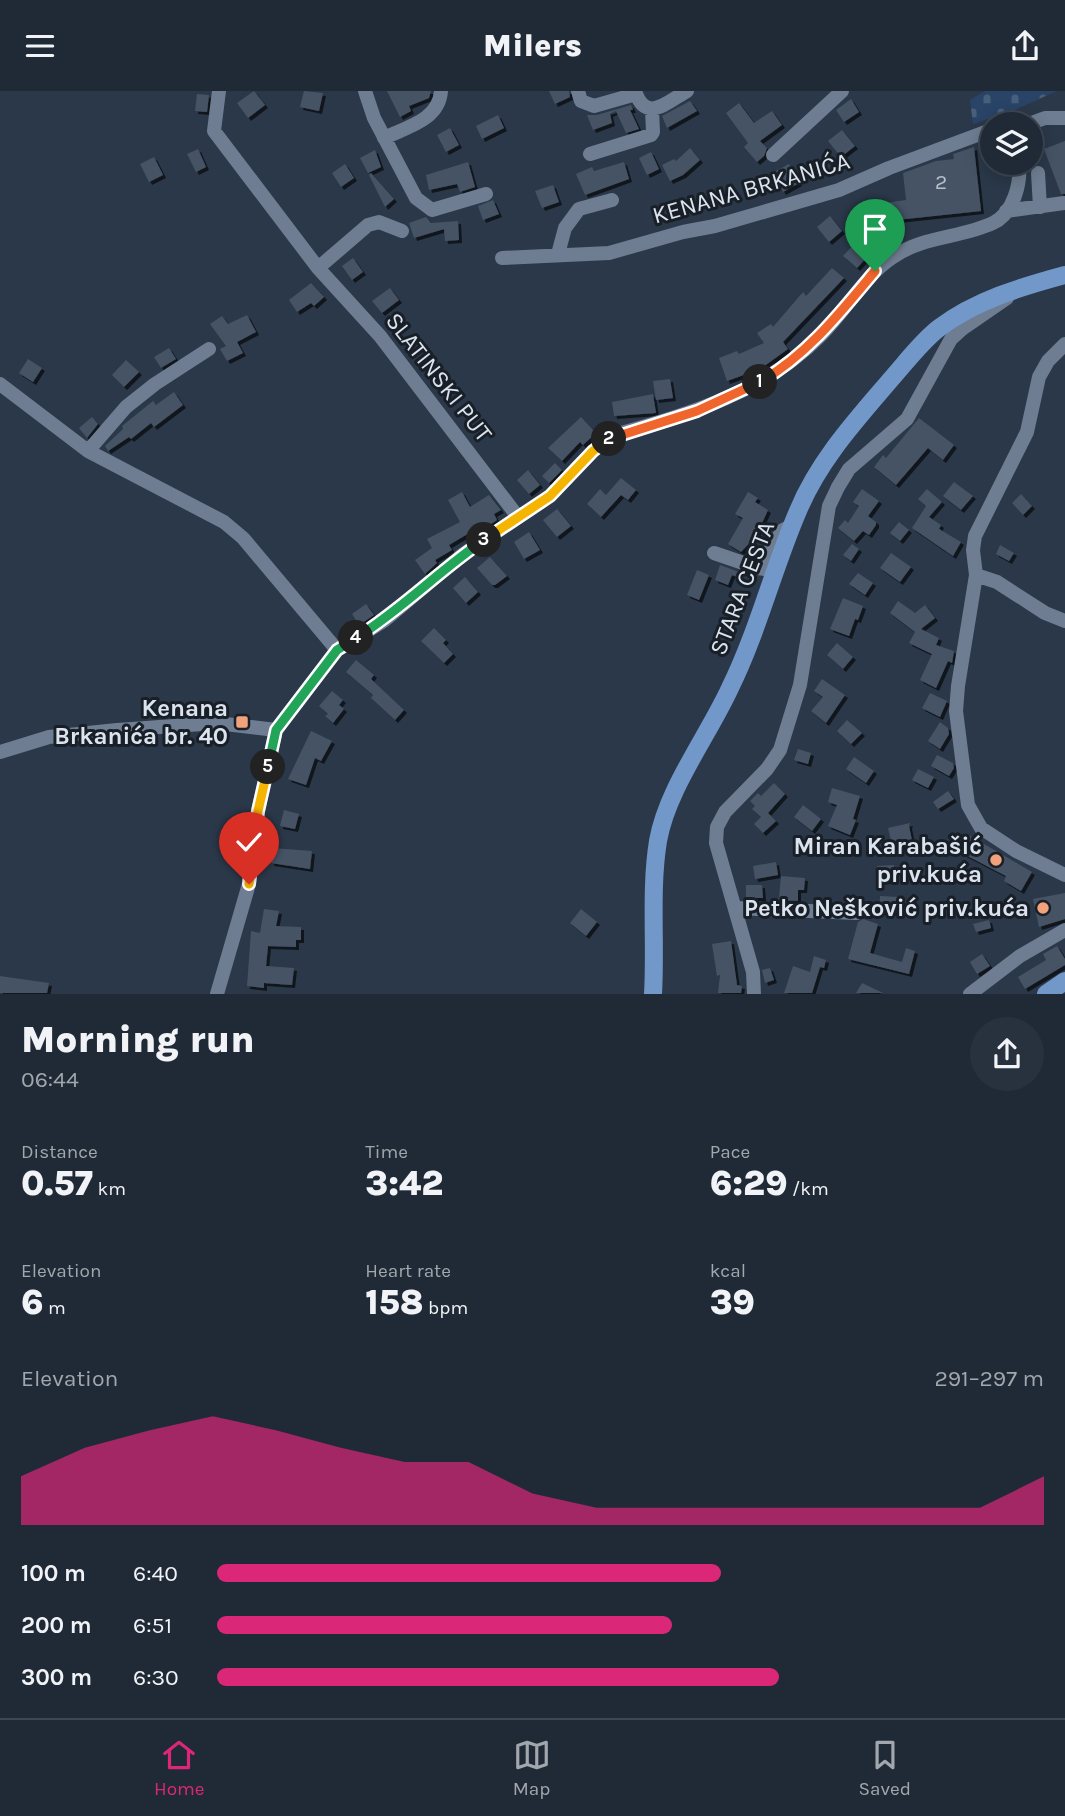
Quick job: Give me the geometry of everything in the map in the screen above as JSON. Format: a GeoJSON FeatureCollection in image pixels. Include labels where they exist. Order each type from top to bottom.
{"type":"FeatureCollection","features":[{"type":"Feature","properties":{"kind":"main road","name":"STARA CESTA"},"geometry":{"type":"LineString","coordinates":[[653,993],[655,886],[659,841],[666,810],[730,689],[793,525],[821,466],[845,433],[938,328],[978,304],[1024,286],[1065,275]]}},
{"type":"Feature","properties":{"kind":"main road"},"geometry":{"type":"LineString","coordinates":[[1046,993],[1065,981]]}},
{"type":"Feature","properties":{"kind":"street","name":"SLATINSKI PUT"},"geometry":{"type":"LineString","coordinates":[[219,91],[214,131],[318,268],[380,336],[518,517]]}},
{"type":"Feature","properties":{"kind":"street"},"geometry":{"type":"LineString","coordinates":[[365,91],[384,138],[416,198],[425,206],[432,210],[486,194]]}},
{"type":"Feature","properties":{"kind":"street"},"geometry":{"type":"LineString","coordinates":[[384,138],[429,117],[436,109],[441,91]]}},
{"type":"Feature","properties":{"kind":"street"},"geometry":{"type":"LineString","coordinates":[[578,91],[581,101],[594,106],[636,93],[639,102],[652,109],[687,91]]}},
{"type":"Feature","properties":{"kind":"street"},"geometry":{"type":"LineString","coordinates":[[773,155],[842,91]]}},
{"type":"Feature","properties":{"kind":"street"},"geometry":{"type":"LineString","coordinates":[[590,153],[651,135],[652,109]]}},
{"type":"Feature","properties":{"kind":"street"},"geometry":{"type":"LineString","coordinates":[[1043,119],[1065,118]]}},
{"type":"Feature","properties":{"kind":"street","name":"KENANA BRKANIĆA"},"geometry":{"type":"LineString","coordinates":[[502,258],[609,253],[839,190],[980,134]]}},
{"type":"Feature","properties":{"kind":"street"},"geometry":{"type":"LineString","coordinates":[[217,993],[249,884],[258,811],[276,730],[337,650],[385,620],[462,555],[550,496],[606,440],[697,411],[746,390],[781,370],[821,335],[875,271],[892,257],[912,246],[995,222],[1006,211],[1019,185],[1019,175]]}},
{"type":"Feature","properties":{"kind":"street"},"geometry":{"type":"LineString","coordinates":[[1038,175],[1040,207]]}},
{"type":"Feature","properties":{"kind":"street"},"geometry":{"type":"LineString","coordinates":[[558,254],[565,228],[579,209],[612,200]]}},
{"type":"Feature","properties":{"kind":"street"},"geometry":{"type":"LineString","coordinates":[[1006,211],[1064,203]]}},
{"type":"Feature","properties":{"kind":"street"},"geometry":{"type":"LineString","coordinates":[[318,268],[368,225],[379,222],[402,231]]}},
{"type":"Feature","properties":{"kind":"street","name":"STARA CESTA"},"geometry":{"type":"LineString","coordinates":[[754,993],[753,972],[716,843],[717,828],[726,812],[767,769],[780,750],[800,685],[829,506],[849,469],[907,419],[951,339],[1024,286]]}},
{"type":"Feature","properties":{"kind":"street"},"geometry":{"type":"LineString","coordinates":[[1065,344],[1048,361],[1039,377],[1027,432],[975,537],[973,550],[976,575],[956,711],[968,805],[981,828],[1016,851],[1065,875]]}},
{"type":"Feature","properties":{"kind":"street"},"geometry":{"type":"LineString","coordinates":[[88,451],[126,407],[155,384],[209,349]]}},
{"type":"Feature","properties":{"kind":"street"},"geometry":{"type":"LineString","coordinates":[[0,384],[88,451],[225,522],[243,538],[337,650]]}},
{"type":"Feature","properties":{"kind":"street"},"geometry":{"type":"LineString","coordinates":[[758,568],[783,530],[793,525]]}},
{"type":"Feature","properties":{"kind":"street"},"geometry":{"type":"LineString","coordinates":[[713,553],[776,571]]}},
{"type":"Feature","properties":{"kind":"street"},"geometry":{"type":"LineString","coordinates":[[976,575],[997,582],[1045,613],[1065,621]]}},
{"type":"Feature","properties":{"kind":"street"},"geometry":{"type":"LineString","coordinates":[[0,752],[49,737],[117,730],[217,723],[276,730]]}},
{"type":"Feature","properties":{"kind":"street"},"geometry":{"type":"LineString","coordinates":[[734,908],[856,913]]}},
{"type":"Feature","properties":{"kind":"street"},"geometry":{"type":"LineString","coordinates":[[970,993],[1020,956],[1065,930]]}},
{"type":"Feature","properties":{"kind":"green space"},"geometry":{"type":"Polygon","coordinates":[[[985,91],[1057,91],[1010,112],[980,112],[980,122],[973,124],[970,100],[985,91]]]}},
{"type":"Feature","properties":{"kind":"building"},"geometry":{"type":"Polygon","coordinates":[[[254,91],[265,105],[248,118],[237,103],[254,91]]]}},
{"type":"Feature","properties":{"kind":"building"},"geometry":{"type":"Polygon","coordinates":[[[304,91],[323,93],[319,111],[300,107],[304,91]]]}},
{"type":"Feature","properties":{"kind":"building"},"geometry":{"type":"Polygon","coordinates":[[[387,91],[431,91],[429,98],[409,106],[411,111],[400,117],[387,91]]]}},
{"type":"Feature","properties":{"kind":"building"},"geometry":{"type":"Polygon","coordinates":[[[549,91],[569,91],[570,97],[555,104],[549,91]]]}},
{"type":"Feature","properties":{"kind":"building"},"geometry":{"type":"Polygon","coordinates":[[[197,94],[209,95],[207,112],[195,111],[197,94]]]}},
{"type":"Feature","properties":{"kind":"building"},"geometry":{"type":"Polygon","coordinates":[[[851,99],[859,112],[844,122],[836,110],[851,99]]]}},
{"type":"Feature","properties":{"kind":"building"},"geometry":{"type":"Polygon","coordinates":[[[690,101],[697,111],[667,128],[662,116],[690,101]]]}},
{"type":"Feature","properties":{"kind":"building"},"geometry":{"type":"Polygon","coordinates":[[[739,103],[754,123],[772,111],[782,125],[760,141],[767,148],[764,156],[757,162],[744,147],[748,143],[726,113],[739,103]]]}},
{"type":"Feature","properties":{"kind":"building"},"geometry":{"type":"Polygon","coordinates":[[[631,105],[633,110],[630,110],[639,129],[626,133],[616,111],[610,114],[612,123],[593,130],[587,115],[597,115],[631,105]]]}},
{"type":"Feature","properties":{"kind":"building"},"geometry":{"type":"Polygon","coordinates":[[[498,115],[504,128],[482,139],[476,126],[498,115]]]}},
{"type":"Feature","properties":{"kind":"building"},"geometry":{"type":"Polygon","coordinates":[[[450,128],[459,145],[446,152],[437,135],[450,128]]]}},
{"type":"Feature","properties":{"kind":"building"},"geometry":{"type":"Polygon","coordinates":[[[842,130],[855,146],[841,157],[828,141],[842,130]]]}},
{"type":"Feature","properties":{"kind":"building"},"geometry":{"type":"Polygon","coordinates":[[[1065,141],[1065,194],[1061,194],[1044,149],[1065,141]]]}},
{"type":"Feature","properties":{"kind":"building"},"geometry":{"type":"Polygon","coordinates":[[[974,147],[981,211],[887,221],[885,203],[906,200],[903,173],[936,161],[954,159],[953,154],[974,147]]]}},
{"type":"Feature","properties":{"kind":"building"},"geometry":{"type":"Polygon","coordinates":[[[690,148],[700,160],[683,175],[670,181],[662,165],[674,159],[676,161],[690,148]]]}},
{"type":"Feature","properties":{"kind":"building"},"geometry":{"type":"Polygon","coordinates":[[[198,149],[206,167],[196,172],[187,154],[198,149]]]}},
{"type":"Feature","properties":{"kind":"building"},"geometry":{"type":"Polygon","coordinates":[[[375,150],[381,167],[368,173],[360,158],[375,150]]]}},
{"type":"Feature","properties":{"kind":"building"},"geometry":{"type":"Polygon","coordinates":[[[651,152],[659,169],[647,175],[639,158],[651,152]]]}},
{"type":"Feature","properties":{"kind":"building"},"geometry":{"type":"Polygon","coordinates":[[[154,157],[163,175],[149,182],[140,164],[154,157]]]}},
{"type":"Feature","properties":{"kind":"building"},"geometry":{"type":"Polygon","coordinates":[[[468,162],[475,187],[460,192],[457,184],[429,190],[426,175],[468,162]]]}},
{"type":"Feature","properties":{"kind":"building"},"geometry":{"type":"Polygon","coordinates":[[[624,162],[629,179],[585,195],[576,174],[592,167],[594,171],[624,162]]]}},
{"type":"Feature","properties":{"kind":"building"},"geometry":{"type":"Polygon","coordinates":[[[345,164],[354,178],[341,187],[332,173],[345,164]]]}},
{"type":"Feature","properties":{"kind":"building"},"geometry":{"type":"Polygon","coordinates":[[[789,164],[799,183],[783,192],[772,173],[789,164]]]}},
{"type":"Feature","properties":{"kind":"building"},"geometry":{"type":"Polygon","coordinates":[[[371,173],[394,199],[385,207],[369,175],[371,173]]]}},
{"type":"Feature","properties":{"kind":"building"},"geometry":{"type":"Polygon","coordinates":[[[553,185],[559,202],[542,208],[535,191],[553,185]]]}},
{"type":"Feature","properties":{"kind":"building"},"geometry":{"type":"Polygon","coordinates":[[[493,200],[499,214],[483,220],[478,206],[493,200]]]}},
{"type":"Feature","properties":{"kind":"building"},"geometry":{"type":"Polygon","coordinates":[[[830,216],[842,231],[829,242],[817,227],[830,216]]]}},
{"type":"Feature","properties":{"kind":"building"},"geometry":{"type":"Polygon","coordinates":[[[426,217],[431,223],[458,221],[459,240],[445,241],[444,229],[414,238],[409,223],[426,217]]]}},
{"type":"Feature","properties":{"kind":"building"},"geometry":{"type":"Polygon","coordinates":[[[877,225],[889,232],[880,243],[869,234],[877,225]]]}},
{"type":"Feature","properties":{"kind":"building"},"geometry":{"type":"Polygon","coordinates":[[[854,244],[868,256],[857,268],[843,256],[854,244]]]}},
{"type":"Feature","properties":{"kind":"building"},"geometry":{"type":"Polygon","coordinates":[[[353,258],[363,272],[352,280],[342,266],[353,258]]]}},
{"type":"Feature","properties":{"kind":"building"},"geometry":{"type":"Polygon","coordinates":[[[832,268],[844,278],[783,342],[788,349],[753,374],[752,372],[727,381],[719,358],[737,351],[739,354],[764,343],[757,333],[771,324],[773,327],[803,292],[806,296],[832,268]]]}},
{"type":"Feature","properties":{"kind":"building"},"geometry":{"type":"Polygon","coordinates":[[[311,283],[324,297],[314,306],[311,303],[297,312],[289,300],[311,283]]]}},
{"type":"Feature","properties":{"kind":"building"},"geometry":{"type":"Polygon","coordinates":[[[390,288],[399,300],[382,313],[372,301],[390,288]]]}},
{"type":"Feature","properties":{"kind":"building"},"geometry":{"type":"Polygon","coordinates":[[[247,315],[256,332],[237,342],[243,353],[227,361],[220,349],[226,346],[210,324],[222,316],[228,324],[247,315]]]}},
{"type":"Feature","properties":{"kind":"building"},"geometry":{"type":"Polygon","coordinates":[[[169,348],[176,359],[161,368],[154,357],[169,348]]]}},
{"type":"Feature","properties":{"kind":"building"},"geometry":{"type":"Polygon","coordinates":[[[28,359],[42,368],[33,382],[19,373],[28,359]]]}},
{"type":"Feature","properties":{"kind":"building"},"geometry":{"type":"Polygon","coordinates":[[[126,360],[139,372],[124,387],[112,375],[126,360]]]}},
{"type":"Feature","properties":{"kind":"building"},"geometry":{"type":"Polygon","coordinates":[[[670,379],[673,398],[656,400],[653,381],[670,379]]]}},
{"type":"Feature","properties":{"kind":"building"},"geometry":{"type":"Polygon","coordinates":[[[174,392],[183,405],[154,427],[151,423],[131,439],[129,437],[108,451],[105,446],[123,429],[122,426],[153,401],[156,405],[174,392]]]}},
{"type":"Feature","properties":{"kind":"building"},"geometry":{"type":"Polygon","coordinates":[[[653,394],[656,413],[614,416],[612,402],[653,394]]]}},
{"type":"Feature","properties":{"kind":"building"},"geometry":{"type":"Polygon","coordinates":[[[92,417],[98,424],[87,438],[79,428],[92,417]]]}},
{"type":"Feature","properties":{"kind":"building"},"geometry":{"type":"Polygon","coordinates":[[[581,417],[596,433],[583,445],[580,442],[562,461],[548,448],[581,417]]]}},
{"type":"Feature","properties":{"kind":"building"},"geometry":{"type":"Polygon","coordinates":[[[919,418],[954,445],[943,460],[928,448],[896,485],[874,467],[883,455],[886,458],[919,418]]]}},
{"type":"Feature","properties":{"kind":"building"},"geometry":{"type":"Polygon","coordinates":[[[555,463],[562,470],[549,483],[542,476],[555,463]]]}},
{"type":"Feature","properties":{"kind":"building"},"geometry":{"type":"Polygon","coordinates":[[[528,470],[540,485],[529,494],[517,480],[528,470]]]}},
{"type":"Feature","properties":{"kind":"building"},"geometry":{"type":"Polygon","coordinates":[[[621,478],[636,490],[628,500],[621,495],[601,517],[587,504],[600,489],[606,495],[621,478]]]}},
{"type":"Feature","properties":{"kind":"building"},"geometry":{"type":"Polygon","coordinates":[[[954,482],[973,496],[961,510],[943,496],[954,482]]]}},
{"type":"Feature","properties":{"kind":"building"},"geometry":{"type":"Polygon","coordinates":[[[862,489],[879,501],[868,516],[876,525],[869,535],[863,531],[854,541],[838,528],[845,520],[848,523],[859,506],[853,502],[862,489]]]}},
{"type":"Feature","properties":{"kind":"building"},"geometry":{"type":"Polygon","coordinates":[[[927,489],[942,502],[929,517],[941,525],[939,529],[961,542],[953,556],[912,528],[926,506],[918,499],[927,489]]]}},
{"type":"Feature","properties":{"kind":"building"},"geometry":{"type":"Polygon","coordinates":[[[462,492],[470,507],[489,495],[501,510],[494,514],[497,520],[473,536],[471,532],[449,545],[452,550],[435,560],[437,563],[425,574],[415,560],[432,548],[427,539],[460,522],[448,500],[462,492]]]}},
{"type":"Feature","properties":{"kind":"building"},"geometry":{"type":"Polygon","coordinates":[[[748,492],[758,498],[755,502],[768,510],[756,536],[741,552],[728,544],[743,518],[735,514],[748,492]]]}},
{"type":"Feature","properties":{"kind":"building"},"geometry":{"type":"Polygon","coordinates":[[[1021,494],[1032,506],[1023,515],[1012,503],[1021,494]]]}},
{"type":"Feature","properties":{"kind":"building"},"geometry":{"type":"Polygon","coordinates":[[[557,509],[571,526],[557,537],[543,520],[557,509]]]}},
{"type":"Feature","properties":{"kind":"building"},"geometry":{"type":"Polygon","coordinates":[[[899,522],[909,530],[900,541],[890,533],[899,522]]]}},
{"type":"Feature","properties":{"kind":"building"},"geometry":{"type":"Polygon","coordinates":[[[529,532],[540,550],[524,559],[514,542],[529,532]]]}},
{"type":"Feature","properties":{"kind":"building"},"geometry":{"type":"Polygon","coordinates":[[[852,544],[859,549],[851,561],[843,555],[852,544]]]}},
{"type":"Feature","properties":{"kind":"building"},"geometry":{"type":"Polygon","coordinates":[[[1000,545],[1014,553],[1009,561],[996,554],[1000,545]]]}},
{"type":"Feature","properties":{"kind":"building"},"geometry":{"type":"Polygon","coordinates":[[[891,553],[911,567],[900,582],[880,568],[891,553]]]}},
{"type":"Feature","properties":{"kind":"building"},"geometry":{"type":"Polygon","coordinates":[[[490,557],[507,576],[495,585],[477,568],[490,557]]]}},
{"type":"Feature","properties":{"kind":"building"},"geometry":{"type":"Polygon","coordinates":[[[720,565],[739,572],[737,577],[732,575],[728,585],[715,580],[720,565]]]}},
{"type":"Feature","properties":{"kind":"building"},"geometry":{"type":"Polygon","coordinates":[[[697,570],[709,575],[699,600],[687,595],[697,570]]]}},
{"type":"Feature","properties":{"kind":"building"},"geometry":{"type":"Polygon","coordinates":[[[858,573],[873,583],[865,595],[849,584],[858,573]]]}},
{"type":"Feature","properties":{"kind":"building"},"geometry":{"type":"Polygon","coordinates":[[[465,577],[478,592],[466,603],[453,588],[465,577]]]}},
{"type":"Feature","properties":{"kind":"building"},"geometry":{"type":"Polygon","coordinates":[[[843,598],[863,606],[849,636],[830,629],[843,598]]]}},
{"type":"Feature","properties":{"kind":"building"},"geometry":{"type":"Polygon","coordinates":[[[898,601],[915,613],[925,605],[935,618],[921,629],[939,638],[936,645],[954,651],[952,663],[948,661],[936,688],[920,680],[932,654],[909,643],[915,632],[890,613],[898,601]]]}},
{"type":"Feature","properties":{"kind":"building"},"geometry":{"type":"Polygon","coordinates":[[[366,604],[374,615],[359,625],[352,614],[366,604]]]}},
{"type":"Feature","properties":{"kind":"building"},"geometry":{"type":"Polygon","coordinates":[[[434,628],[446,640],[443,643],[453,654],[444,663],[421,641],[434,628]]]}},
{"type":"Feature","properties":{"kind":"building"},"geometry":{"type":"Polygon","coordinates":[[[837,643],[853,657],[843,669],[827,655],[837,643]]]}},
{"type":"Feature","properties":{"kind":"building"},"geometry":{"type":"Polygon","coordinates":[[[356,660],[374,675],[371,679],[404,710],[395,720],[371,698],[373,695],[346,672],[356,660]]]}},
{"type":"Feature","properties":{"kind":"building"},"geometry":{"type":"Polygon","coordinates":[[[822,679],[845,695],[826,723],[811,711],[823,697],[814,691],[822,679]]]}},
{"type":"Feature","properties":{"kind":"building"},"geometry":{"type":"Polygon","coordinates":[[[332,691],[343,700],[339,705],[344,709],[333,723],[319,706],[332,691]]]}},
{"type":"Feature","properties":{"kind":"building"},"geometry":{"type":"Polygon","coordinates":[[[930,693],[947,701],[940,717],[922,708],[930,693]]]}},
{"type":"Feature","properties":{"kind":"building"},"geometry":{"type":"Polygon","coordinates":[[[847,720],[862,733],[851,744],[837,731],[847,720]]]}},
{"type":"Feature","properties":{"kind":"building"},"geometry":{"type":"Polygon","coordinates":[[[940,722],[948,728],[949,734],[940,749],[928,741],[940,722]]]}},
{"type":"Feature","properties":{"kind":"building"},"geometry":{"type":"Polygon","coordinates":[[[311,731],[332,741],[321,761],[315,758],[306,785],[288,779],[311,731]]]}},
{"type":"Feature","properties":{"kind":"building"},"geometry":{"type":"Polygon","coordinates":[[[798,749],[811,753],[808,764],[794,760],[798,749]]]}},
{"type":"Feature","properties":{"kind":"building"},"geometry":{"type":"Polygon","coordinates":[[[937,755],[953,763],[954,768],[949,776],[931,766],[937,755]]]}},
{"type":"Feature","properties":{"kind":"building"},"geometry":{"type":"Polygon","coordinates":[[[854,757],[874,771],[866,783],[846,769],[854,757]]]}},
{"type":"Feature","properties":{"kind":"building"},"geometry":{"type":"Polygon","coordinates":[[[918,769],[934,777],[928,788],[912,780],[918,769]]]}},
{"type":"Feature","properties":{"kind":"building"},"geometry":{"type":"Polygon","coordinates":[[[774,783],[785,794],[768,813],[776,821],[763,833],[754,824],[761,817],[752,809],[755,806],[750,801],[758,793],[761,796],[774,783]]]}},
{"type":"Feature","properties":{"kind":"building"},"geometry":{"type":"Polygon","coordinates":[[[832,788],[860,796],[850,835],[828,826],[837,805],[828,802],[832,788]]]}},
{"type":"Feature","properties":{"kind":"building"},"geometry":{"type":"Polygon","coordinates":[[[948,791],[954,799],[938,809],[933,802],[948,791]]]}},
{"type":"Feature","properties":{"kind":"building"},"geometry":{"type":"Polygon","coordinates":[[[803,805],[821,819],[812,831],[794,817],[803,805]]]}},
{"type":"Feature","properties":{"kind":"building"},"geometry":{"type":"Polygon","coordinates":[[[284,810],[299,814],[295,829],[280,826],[284,810]]]}},
{"type":"Feature","properties":{"kind":"building"},"geometry":{"type":"Polygon","coordinates":[[[910,823],[913,845],[893,849],[888,828],[910,823]]]}},
{"type":"Feature","properties":{"kind":"building"},"geometry":{"type":"Polygon","coordinates":[[[965,833],[1032,872],[1021,891],[1004,881],[1006,876],[956,850],[965,833]]]}},
{"type":"Feature","properties":{"kind":"building"},"geometry":{"type":"Polygon","coordinates":[[[272,848],[312,851],[310,869],[271,863],[272,848]]]}},
{"type":"Feature","properties":{"kind":"building"},"geometry":{"type":"Polygon","coordinates":[[[776,862],[778,875],[755,879],[753,866],[776,862]]]}},
{"type":"Feature","properties":{"kind":"building"},"geometry":{"type":"Polygon","coordinates":[[[894,865],[895,880],[878,882],[877,866],[894,865]]]}},
{"type":"Feature","properties":{"kind":"building"},"geometry":{"type":"Polygon","coordinates":[[[781,876],[805,878],[804,890],[798,890],[798,901],[776,900],[779,898],[781,876]]]}},
{"type":"Feature","properties":{"kind":"building"},"geometry":{"type":"Polygon","coordinates":[[[746,885],[762,885],[763,898],[746,898],[746,885]]]}},
{"type":"Feature","properties":{"kind":"building"},"geometry":{"type":"Polygon","coordinates":[[[1065,893],[1065,919],[1039,927],[1033,899],[1065,893]]]}},
{"type":"Feature","properties":{"kind":"building"},"geometry":{"type":"Polygon","coordinates":[[[880,896],[900,897],[899,913],[879,912],[880,896]]]}},
{"type":"Feature","properties":{"kind":"building"},"geometry":{"type":"Polygon","coordinates":[[[264,909],[279,911],[276,926],[301,927],[301,940],[296,940],[296,947],[268,946],[266,966],[294,968],[292,985],[264,983],[264,988],[247,986],[251,931],[260,933],[264,909]]]}},
{"type":"Feature","properties":{"kind":"building"},"geometry":{"type":"Polygon","coordinates":[[[581,909],[597,922],[586,936],[570,923],[581,909]]]}},
{"type":"Feature","properties":{"kind":"building"},"geometry":{"type":"Polygon","coordinates":[[[863,919],[878,924],[870,953],[902,962],[906,948],[915,951],[909,974],[848,959],[858,922],[863,919]]]}},
{"type":"Feature","properties":{"kind":"building"},"geometry":{"type":"Polygon","coordinates":[[[989,920],[991,928],[976,932],[973,924],[989,920]]]}},
{"type":"Feature","properties":{"kind":"building"},"geometry":{"type":"Polygon","coordinates":[[[731,941],[737,985],[742,986],[741,993],[718,993],[720,975],[717,976],[712,944],[731,941]]]}},
{"type":"Feature","properties":{"kind":"building"},"geometry":{"type":"Polygon","coordinates":[[[1057,946],[1065,959],[1065,965],[1025,989],[1018,977],[1046,960],[1043,954],[1057,946]]]}},
{"type":"Feature","properties":{"kind":"building"},"geometry":{"type":"Polygon","coordinates":[[[982,954],[990,966],[977,974],[970,962],[982,954]]]}},
{"type":"Feature","properties":{"kind":"building"},"geometry":{"type":"Polygon","coordinates":[[[814,956],[826,960],[824,968],[820,967],[812,993],[784,993],[793,966],[810,972],[814,956]]]}},
{"type":"Feature","properties":{"kind":"building"},"geometry":{"type":"Polygon","coordinates":[[[770,968],[774,980],[765,983],[762,970],[770,968]]]}},
{"type":"Feature","properties":{"kind":"building"},"geometry":{"type":"Polygon","coordinates":[[[0,976],[49,983],[47,993],[0,993],[0,976]]]}},
{"type":"Feature","properties":{"kind":"building"},"geometry":{"type":"Polygon","coordinates":[[[862,983],[883,993],[856,993],[862,983]]]}},
{"type":"Feature","properties":{"kind":"place","name":"Kenana Brkanića br. 40"},"geometry":{"type":"Point","coordinates":[242,722]}},
{"type":"Feature","properties":{"kind":"place","name":"Miran Karabašić priv.kuća"},"geometry":{"type":"Point","coordinates":[996,860]}},
{"type":"Feature","properties":{"kind":"place","name":"Petko Nešković priv.kuća"},"geometry":{"type":"Point","coordinates":[1043,908]}},
{"type":"Feature","properties":{"kind":"route"},"geometry":{"type":"LineString","coordinates":[[249,884],[258,811],[276,730],[337,650],[385,620],[462,555],[550,496],[606,440],[697,411],[746,390],[781,370],[821,335],[875,271]]}}]}
